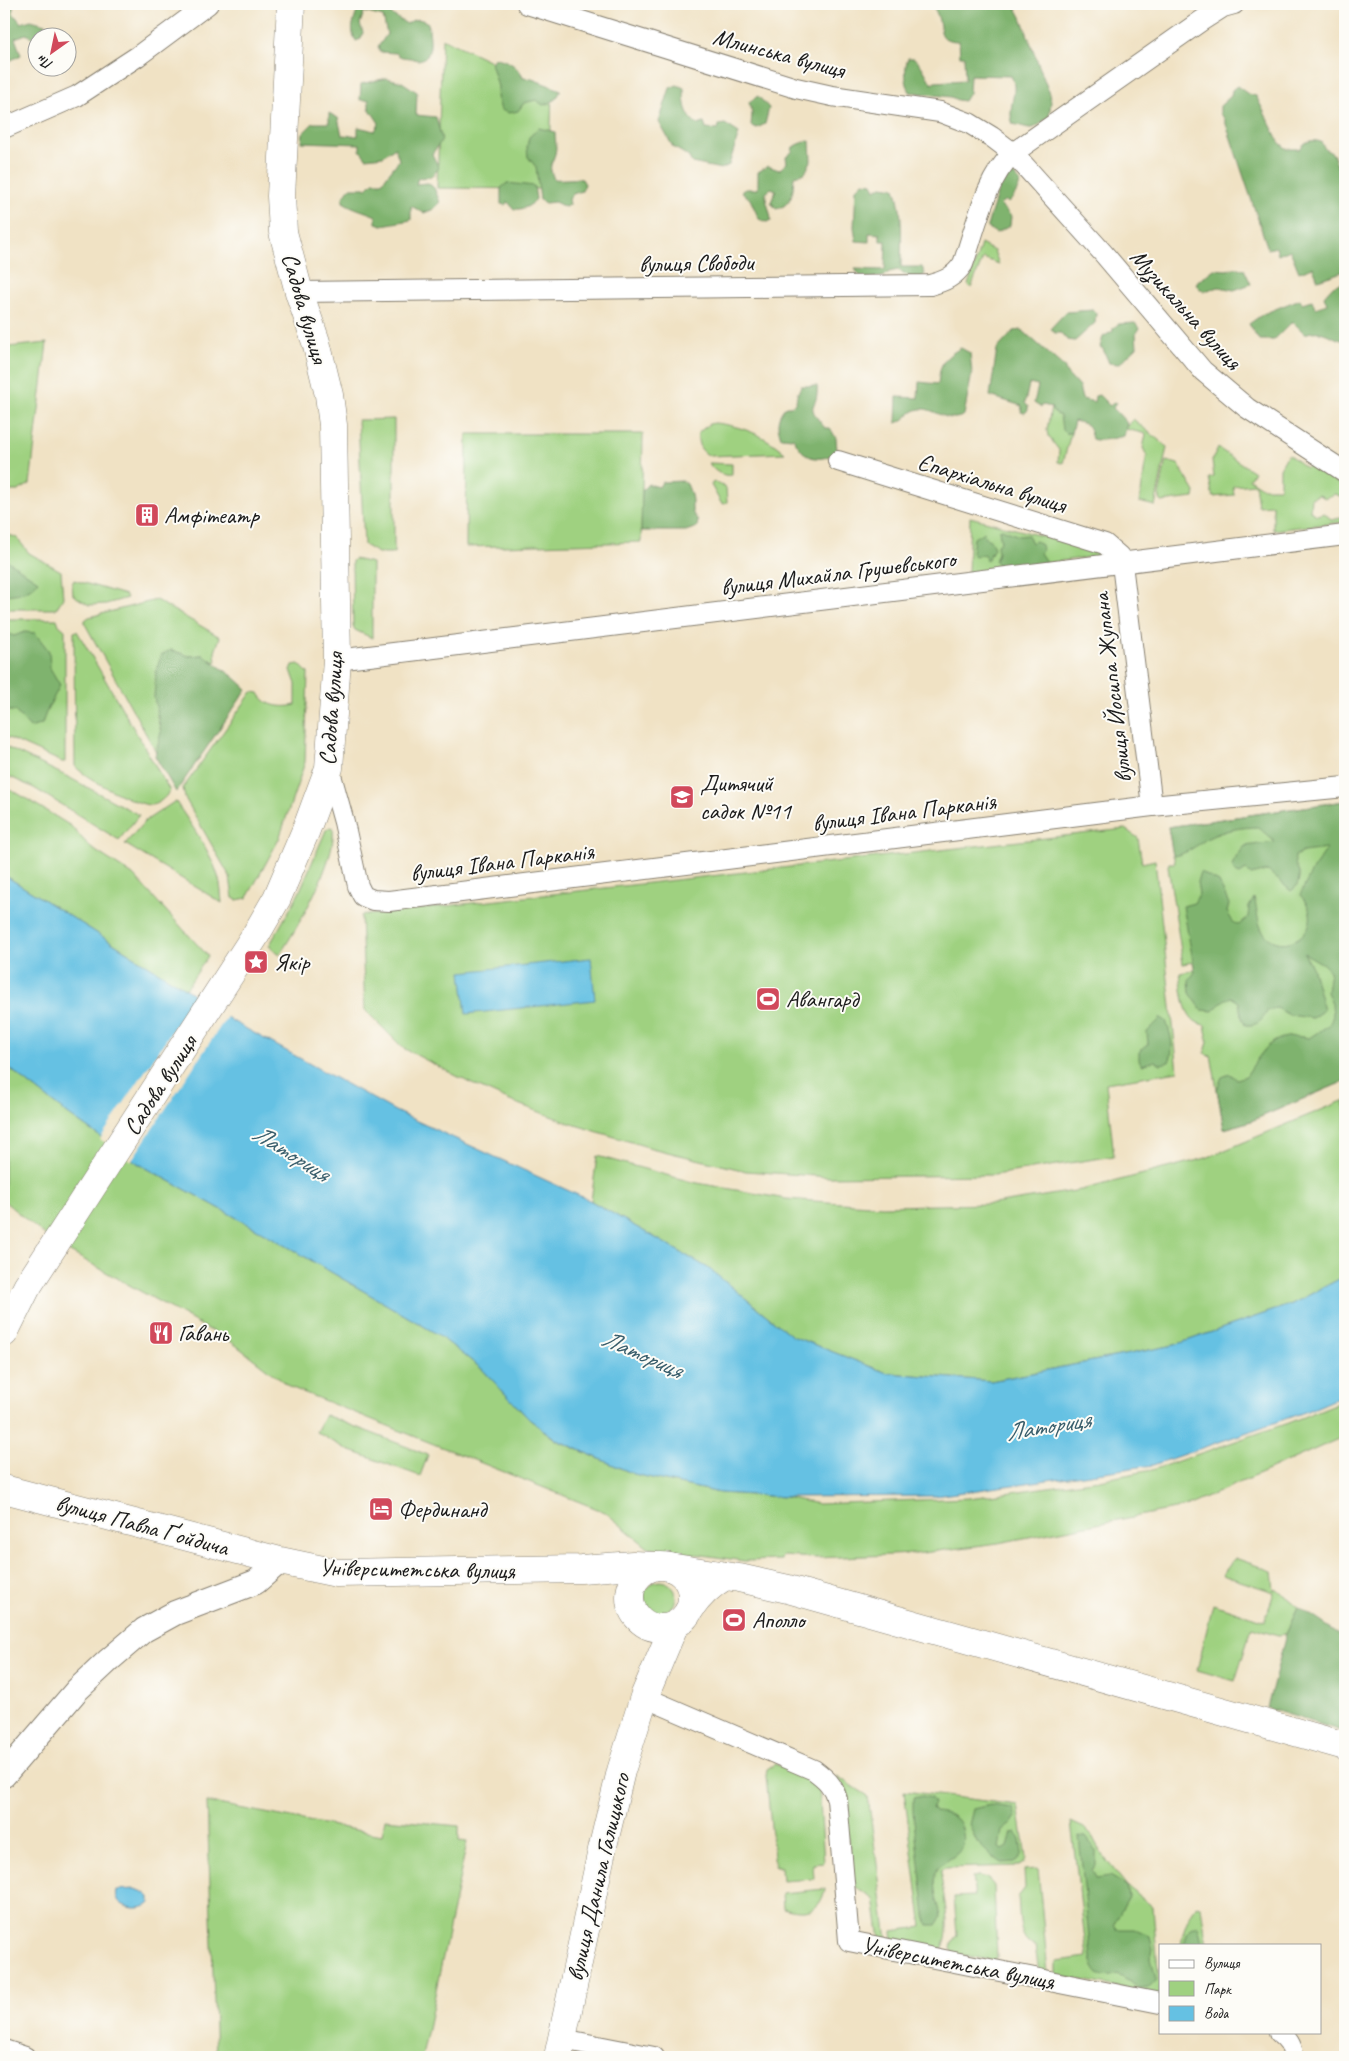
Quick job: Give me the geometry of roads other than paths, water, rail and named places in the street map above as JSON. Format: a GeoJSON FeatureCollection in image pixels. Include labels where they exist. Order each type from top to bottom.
{"type":"FeatureCollection","features":[{"type":"Feature","properties":{"kind":"main road","name":"Садова вулиця"},"geometry":{"type":"LineString","coordinates":[[4,1333],[27,1287],[246,951],[277,898],[306,830],[329,768],[337,660],[333,424],[329,395],[316,342],[299,292],[283,232],[281,196],[291,4]]}},
{"type":"Feature","properties":{"kind":"main road","name":"вулиця Павла Ґойдича"},"geometry":{"type":"LineString","coordinates":[[4,1489],[280,1561]]}},
{"type":"Feature","properties":{"kind":"main road","name":"Університетська вулиця"},"geometry":{"type":"LineString","coordinates":[[280,1561],[337,1573],[581,1569],[633,1564],[725,1576],[788,1589],[1345,1746]]}},
{"type":"Feature","properties":{"kind":"main road"},"geometry":{"type":"LineString","coordinates":[[682,1617],[692,1599],[691,1588],[679,1572],[663,1567],[646,1570],[638,1576],[632,1584],[629,1595],[633,1611],[644,1624],[664,1629],[682,1617],[699,1595],[725,1576]]}},
{"type":"Feature","properties":{"kind":"main road","name":"Університетська вулиця"},"geometry":{"type":"LineString","coordinates":[[581,1569],[601,1578],[633,1611]]}},
{"type":"Feature","properties":{"kind":"main road","name":"вулиця Данила Галицького"},"geometry":{"type":"LineString","coordinates":[[633,1611],[647,1640],[648,1656],[644,1698]]}},
{"type":"Feature","properties":{"kind":"main road","name":"вулиця Данила Галицького"},"geometry":{"type":"LineString","coordinates":[[560,2048],[621,1771],[644,1698],[682,1617]]}},
{"type":"Feature","properties":{"kind":"street"},"geometry":{"type":"LineString","coordinates":[[4,128],[77,96],[123,67],[208,4]]}},
{"type":"Feature","properties":{"kind":"street","name":"Млинська вулиця"},"geometry":{"type":"LineString","coordinates":[[527,4],[796,88],[832,96],[940,112],[969,122],[1012,154]]}},
{"type":"Feature","properties":{"kind":"street","name":"вулиця Свободи"},"geometry":{"type":"LineString","coordinates":[[299,292],[930,285],[944,282],[956,274],[963,264],[992,180],[1001,164],[1012,154],[1227,5]]}},
{"type":"Feature","properties":{"kind":"street","name":"Музикальна вулиця"},"geometry":{"type":"LineString","coordinates":[[1012,154],[1102,252],[1203,371],[1247,408],[1345,472]]}},
{"type":"Feature","properties":{"kind":"street","name":"Єпархіальна вулиця"},"geometry":{"type":"LineString","coordinates":[[838,461],[1105,544],[1119,556],[1122,564]]}},
{"type":"Feature","properties":{"kind":"street","name":"вулиця Михайла Грушевського"},"geometry":{"type":"LineString","coordinates":[[337,660],[1345,535]]}},
{"type":"Feature","properties":{"kind":"street","name":"вулиця Йосипа Жупана"},"geometry":{"type":"LineString","coordinates":[[1122,564],[1152,806]]}},
{"type":"Feature","properties":{"kind":"street","name":"вулиця Івана Парканія"},"geometry":{"type":"LineString","coordinates":[[329,768],[344,822],[358,886],[363,896],[373,900],[1152,806],[1345,787]]}},
{"type":"Feature","properties":{"kind":"street"},"geometry":{"type":"LineString","coordinates":[[4,1775],[77,1690],[144,1630],[175,1613],[256,1582],[280,1561]]}},
{"type":"Feature","properties":{"kind":"street","name":"Університетська вулиця"},"geometry":{"type":"LineString","coordinates":[[644,1698],[814,1770],[834,1788],[837,1799],[849,1941],[1159,2003]]}},
{"type":"Feature","properties":{"kind":"street"},"geometry":{"type":"LineString","coordinates":[[1282,2034],[1286,2037],[1293,2050],[1293,2057]]}},
{"type":"Feature","properties":{"kind":"street"},"geometry":{"type":"LineString","coordinates":[[560,2048],[654,2057]]}},
{"type":"Feature","properties":{"kind":"street"},"geometry":{"type":"LineString","coordinates":[[4,2050],[25,2057]]}},
{"type":"Feature","properties":{"kind":"water","name":"Латориця"},"geometry":{"type":"Polygon","coordinates":[[[4,875],[186,989],[234,1022],[395,1111],[591,1201],[708,1268],[792,1336],[887,1373],[991,1381],[1175,1345],[1292,1304],[1345,1276],[1345,1395],[1308,1411],[1153,1465],[935,1496],[785,1497],[720,1493],[634,1474],[557,1440],[529,1419],[482,1369],[437,1334],[266,1234],[139,1164],[69,1115],[4,1064],[4,875]]]}},
{"type":"Feature","properties":{"kind":"water"},"geometry":{"type":"Polygon","coordinates":[[[591,958],[595,1000],[466,1014],[461,972],[591,958]]]}},
{"type":"Feature","properties":{"kind":"water"},"geometry":{"type":"Polygon","coordinates":[[[135,1889],[144,1892],[150,1897],[150,1903],[140,1908],[134,1908],[123,1905],[119,1901],[117,1890],[135,1889]]]}},
{"type":"Feature","properties":{"kind":"place","name":"Амфітеатр"},"geometry":{"type":"Point","coordinates":[147,515]}},
{"type":"Feature","properties":{"kind":"place","name":"Дитячий садок №11"},"geometry":{"type":"Point","coordinates":[682,797]}},
{"type":"Feature","properties":{"kind":"place","name":"Якір"},"geometry":{"type":"Point","coordinates":[256,962]}},
{"type":"Feature","properties":{"kind":"place","name":"Авангард"},"geometry":{"type":"Point","coordinates":[768,999]}},
{"type":"Feature","properties":{"kind":"place","name":"Гавань"},"geometry":{"type":"Point","coordinates":[161,1333]}},
{"type":"Feature","properties":{"kind":"place","name":"Фердинанд"},"geometry":{"type":"Point","coordinates":[381,1509]}},
{"type":"Feature","properties":{"kind":"place","name":"Аполло"},"geometry":{"type":"Point","coordinates":[734,1620]}}]}
